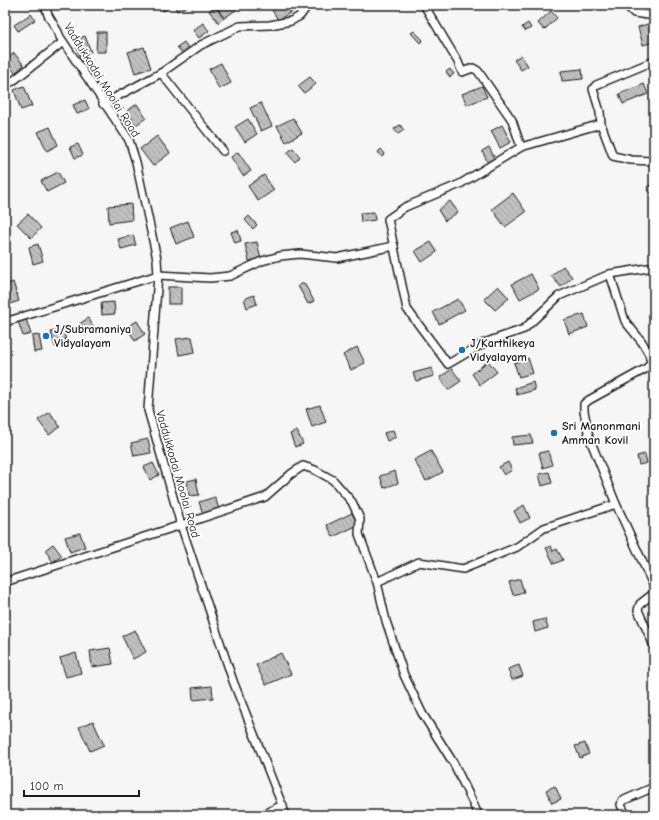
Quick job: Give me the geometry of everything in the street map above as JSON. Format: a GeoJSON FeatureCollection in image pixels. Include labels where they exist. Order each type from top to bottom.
{"type":"FeatureCollection","features":[{"type":"Feature","properties":{"kind":"street","name":"Vaddukkodai Moolai Road"},"geometry":{"type":"LineString","coordinates":[[44,5],[63,42],[129,140],[136,162],[157,259],[158,275],[148,410],[181,526],[233,681],[286,815]]}},
{"type":"Feature","properties":{"kind":"street"},"geometry":{"type":"LineString","coordinates":[[104,104],[161,73],[201,45],[240,26],[270,25],[291,21],[300,16],[308,5]]}},
{"type":"Feature","properties":{"kind":"street"},"geometry":{"type":"LineString","coordinates":[[424,5],[458,62],[462,72],[473,68],[478,71],[504,108],[512,120],[522,147]]}},
{"type":"Feature","properties":{"kind":"street"},"geometry":{"type":"LineString","coordinates":[[626,5],[634,13],[648,15],[654,13]]}},
{"type":"Feature","properties":{"kind":"street"},"geometry":{"type":"LineString","coordinates":[[5,85],[13,81],[63,42]]}},
{"type":"Feature","properties":{"kind":"street"},"geometry":{"type":"LineString","coordinates":[[654,61],[596,85],[593,89],[600,112],[601,124],[613,156],[631,160],[652,161],[654,164]]}},
{"type":"Feature","properties":{"kind":"street"},"geometry":{"type":"LineString","coordinates":[[161,73],[223,151]]}},
{"type":"Feature","properties":{"kind":"street"},"geometry":{"type":"LineString","coordinates":[[601,124],[522,147],[460,184],[406,207],[388,219],[407,309],[448,364],[484,343],[524,330],[559,296],[610,274],[654,267]]}},
{"type":"Feature","properties":{"kind":"street"},"geometry":{"type":"LineString","coordinates":[[5,322],[158,275],[210,278],[230,276],[262,261],[280,256],[300,254],[338,258],[394,246]]}},
{"type":"Feature","properties":{"kind":"street"},"geometry":{"type":"LineString","coordinates":[[610,274],[625,321],[642,342],[649,354],[651,362],[647,368],[589,400],[584,404],[584,410],[589,437],[616,504],[654,585]]}},
{"type":"Feature","properties":{"kind":"street"},"geometry":{"type":"LineString","coordinates":[[5,582],[181,526],[265,497],[291,474],[303,466],[315,470],[333,480],[352,502],[360,520],[359,534],[377,582],[386,621],[404,675],[422,713],[454,764],[478,815]]}},
{"type":"Feature","properties":{"kind":"street"},"geometry":{"type":"LineString","coordinates":[[377,582],[419,562],[463,569],[517,548],[544,528],[616,504]]}},
{"type":"Feature","properties":{"kind":"street"},"geometry":{"type":"LineString","coordinates":[[654,593],[640,604],[638,610],[654,646]]}},
{"type":"Feature","properties":{"kind":"street"},"geometry":{"type":"LineString","coordinates":[[654,720],[652,721],[654,725]]}},
{"type":"Feature","properties":{"kind":"street"},"geometry":{"type":"LineString","coordinates":[[626,815],[620,805],[622,801],[654,787]]}},
{"type":"Feature","properties":{"kind":"street"},"geometry":{"type":"LineString","coordinates":[[261,815],[283,805]]}},
{"type":"Feature","properties":{"kind":"building"},"geometry":{"type":"Polygon","coordinates":[[[160,5],[168,5],[170,7],[163,11],[160,5]]]}},
{"type":"Feature","properties":{"kind":"building"},"geometry":{"type":"Polygon","coordinates":[[[174,5],[190,5],[177,11],[174,5]]]}},
{"type":"Feature","properties":{"kind":"building"},"geometry":{"type":"Polygon","coordinates":[[[215,5],[232,5],[236,10],[224,18],[215,5]]]}},
{"type":"Feature","properties":{"kind":"building"},"geometry":{"type":"Polygon","coordinates":[[[269,5],[289,5],[293,11],[278,20],[269,5]]]}},
{"type":"Feature","properties":{"kind":"building"},"geometry":{"type":"Polygon","coordinates":[[[214,6],[224,18],[219,23],[209,11],[214,6]]]}},
{"type":"Feature","properties":{"kind":"building"},"geometry":{"type":"Polygon","coordinates":[[[551,11],[557,18],[544,30],[538,23],[551,11]]]}},
{"type":"Feature","properties":{"kind":"building"},"geometry":{"type":"Polygon","coordinates":[[[31,14],[35,20],[18,31],[14,25],[31,14]]]}},
{"type":"Feature","properties":{"kind":"building"},"geometry":{"type":"Polygon","coordinates":[[[654,22],[654,42],[643,45],[638,27],[654,22]]]}},
{"type":"Feature","properties":{"kind":"building"},"geometry":{"type":"Polygon","coordinates":[[[203,23],[209,31],[199,38],[193,30],[203,23]]]}},
{"type":"Feature","properties":{"kind":"building"},"geometry":{"type":"Polygon","coordinates":[[[528,23],[531,28],[525,31],[522,27],[528,23]]]}},
{"type":"Feature","properties":{"kind":"building"},"geometry":{"type":"Polygon","coordinates":[[[414,31],[423,40],[420,43],[411,33],[414,31]]]}},
{"type":"Feature","properties":{"kind":"building"},"geometry":{"type":"Polygon","coordinates":[[[97,32],[106,32],[106,52],[96,52],[97,32]]]}},
{"type":"Feature","properties":{"kind":"building"},"geometry":{"type":"Polygon","coordinates":[[[85,36],[91,52],[80,56],[74,40],[85,36]]]}},
{"type":"Feature","properties":{"kind":"building"},"geometry":{"type":"Polygon","coordinates":[[[184,42],[189,49],[183,54],[177,47],[184,42]]]}},
{"type":"Feature","properties":{"kind":"building"},"geometry":{"type":"Polygon","coordinates":[[[144,47],[151,68],[135,73],[128,52],[144,47]]]}},
{"type":"Feature","properties":{"kind":"building"},"geometry":{"type":"Polygon","coordinates":[[[14,53],[24,65],[15,73],[5,61],[14,53]]]}},
{"type":"Feature","properties":{"kind":"building"},"geometry":{"type":"Polygon","coordinates":[[[521,55],[528,66],[521,70],[514,60],[521,55]]]}},
{"type":"Feature","properties":{"kind":"building"},"geometry":{"type":"Polygon","coordinates":[[[221,63],[231,83],[219,89],[209,69],[221,63]]]}},
{"type":"Feature","properties":{"kind":"building"},"geometry":{"type":"Polygon","coordinates":[[[450,69],[454,74],[450,77],[446,72],[450,69]]]}},
{"type":"Feature","properties":{"kind":"building"},"geometry":{"type":"Polygon","coordinates":[[[582,69],[583,79],[562,81],[561,71],[582,69]]]}},
{"type":"Feature","properties":{"kind":"building"},"geometry":{"type":"Polygon","coordinates":[[[310,77],[316,84],[304,93],[298,86],[310,77]]]}},
{"type":"Feature","properties":{"kind":"building"},"geometry":{"type":"Polygon","coordinates":[[[644,84],[648,94],[623,104],[619,94],[644,84]]]}},
{"type":"Feature","properties":{"kind":"building"},"geometry":{"type":"Polygon","coordinates":[[[24,86],[32,106],[21,110],[14,90],[24,86]]]}},
{"type":"Feature","properties":{"kind":"building"},"geometry":{"type":"Polygon","coordinates":[[[482,86],[487,97],[467,105],[462,94],[482,86]]]}},
{"type":"Feature","properties":{"kind":"building"},"geometry":{"type":"Polygon","coordinates":[[[85,100],[89,109],[77,114],[73,105],[85,100]]]}},
{"type":"Feature","properties":{"kind":"building"},"geometry":{"type":"Polygon","coordinates":[[[261,103],[272,126],[261,131],[250,108],[261,103]]]}},
{"type":"Feature","properties":{"kind":"building"},"geometry":{"type":"Polygon","coordinates":[[[137,104],[146,118],[136,125],[127,111],[137,104]]]}},
{"type":"Feature","properties":{"kind":"building"},"geometry":{"type":"Polygon","coordinates":[[[293,118],[302,133],[286,142],[277,126],[293,118]]]}},
{"type":"Feature","properties":{"kind":"building"},"geometry":{"type":"Polygon","coordinates":[[[248,119],[257,134],[245,142],[235,127],[248,119]]]}},
{"type":"Feature","properties":{"kind":"building"},"geometry":{"type":"Polygon","coordinates":[[[400,125],[404,130],[398,134],[394,129],[400,125]]]}},
{"type":"Feature","properties":{"kind":"building"},"geometry":{"type":"Polygon","coordinates":[[[502,125],[511,142],[500,148],[491,131],[502,125]]]}},
{"type":"Feature","properties":{"kind":"building"},"geometry":{"type":"Polygon","coordinates":[[[50,127],[58,145],[47,151],[38,132],[50,127]]]}},
{"type":"Feature","properties":{"kind":"building"},"geometry":{"type":"Polygon","coordinates":[[[157,136],[170,153],[153,166],[140,149],[157,136]]]}},
{"type":"Feature","properties":{"kind":"building"},"geometry":{"type":"Polygon","coordinates":[[[78,144],[83,155],[75,158],[70,147],[78,144]]]}},
{"type":"Feature","properties":{"kind":"building"},"geometry":{"type":"Polygon","coordinates":[[[489,147],[495,159],[488,163],[482,151],[489,147]]]}},
{"type":"Feature","properties":{"kind":"building"},"geometry":{"type":"Polygon","coordinates":[[[293,148],[300,157],[295,162],[287,153],[293,148]]]}},
{"type":"Feature","properties":{"kind":"building"},"geometry":{"type":"Polygon","coordinates":[[[381,149],[385,154],[382,157],[378,152],[381,149]]]}},
{"type":"Feature","properties":{"kind":"building"},"geometry":{"type":"Polygon","coordinates":[[[238,152],[251,171],[243,176],[231,157],[238,152]]]}},
{"type":"Feature","properties":{"kind":"building"},"geometry":{"type":"Polygon","coordinates":[[[58,172],[64,183],[47,192],[41,181],[58,172]]]}},
{"type":"Feature","properties":{"kind":"building"},"geometry":{"type":"Polygon","coordinates":[[[264,175],[274,190],[258,201],[248,186],[264,175]]]}},
{"type":"Feature","properties":{"kind":"building"},"geometry":{"type":"Polygon","coordinates":[[[654,183],[654,200],[647,187],[654,183]]]}},
{"type":"Feature","properties":{"kind":"building"},"geometry":{"type":"Polygon","coordinates":[[[513,193],[526,212],[505,227],[492,209],[513,193]]]}},
{"type":"Feature","properties":{"kind":"building"},"geometry":{"type":"Polygon","coordinates":[[[450,201],[458,212],[445,221],[438,210],[450,201]]]}},
{"type":"Feature","properties":{"kind":"building"},"geometry":{"type":"Polygon","coordinates":[[[131,204],[132,220],[109,223],[108,206],[131,204]]]}},
{"type":"Feature","properties":{"kind":"building"},"geometry":{"type":"Polygon","coordinates":[[[374,212],[375,220],[361,222],[360,213],[374,212]]]}},
{"type":"Feature","properties":{"kind":"building"},"geometry":{"type":"Polygon","coordinates":[[[28,214],[41,228],[31,238],[17,224],[28,214]]]}},
{"type":"Feature","properties":{"kind":"building"},"geometry":{"type":"Polygon","coordinates":[[[249,216],[257,225],[253,229],[245,220],[249,216]]]}},
{"type":"Feature","properties":{"kind":"building"},"geometry":{"type":"Polygon","coordinates":[[[188,221],[194,237],[176,244],[170,228],[188,221]]]}},
{"type":"Feature","properties":{"kind":"building"},"geometry":{"type":"Polygon","coordinates":[[[238,230],[241,241],[235,243],[231,232],[238,230]]]}},
{"type":"Feature","properties":{"kind":"building"},"geometry":{"type":"Polygon","coordinates":[[[133,235],[136,245],[121,249],[118,239],[133,235]]]}},
{"type":"Feature","properties":{"kind":"building"},"geometry":{"type":"Polygon","coordinates":[[[257,242],[261,259],[249,261],[245,244],[257,242]]]}},
{"type":"Feature","properties":{"kind":"building"},"geometry":{"type":"Polygon","coordinates":[[[431,242],[437,252],[422,262],[415,251],[431,242]]]}},
{"type":"Feature","properties":{"kind":"building"},"geometry":{"type":"Polygon","coordinates":[[[38,244],[43,261],[33,264],[29,247],[38,244]]]}},
{"type":"Feature","properties":{"kind":"building"},"geometry":{"type":"Polygon","coordinates":[[[563,266],[572,277],[561,287],[551,276],[563,266]]]}},
{"type":"Feature","properties":{"kind":"building"},"geometry":{"type":"Polygon","coordinates":[[[531,274],[539,289],[520,299],[512,284],[531,274]]]}},
{"type":"Feature","properties":{"kind":"building"},"geometry":{"type":"Polygon","coordinates":[[[13,282],[19,301],[10,304],[5,285],[13,282]]]}},
{"type":"Feature","properties":{"kind":"building"},"geometry":{"type":"Polygon","coordinates":[[[304,283],[314,301],[308,304],[298,286],[304,283]]]}},
{"type":"Feature","properties":{"kind":"building"},"geometry":{"type":"Polygon","coordinates":[[[498,286],[509,298],[495,310],[484,299],[498,286]]]}},
{"type":"Feature","properties":{"kind":"building"},"geometry":{"type":"Polygon","coordinates":[[[168,287],[181,287],[181,304],[168,304],[168,287]]]}},
{"type":"Feature","properties":{"kind":"building"},"geometry":{"type":"Polygon","coordinates":[[[254,295],[257,304],[247,308],[244,299],[254,295]]]}},
{"type":"Feature","properties":{"kind":"building"},"geometry":{"type":"Polygon","coordinates":[[[458,299],[465,310],[439,324],[433,312],[458,299]]]}},
{"type":"Feature","properties":{"kind":"building"},"geometry":{"type":"Polygon","coordinates":[[[114,302],[115,314],[102,315],[101,303],[114,302]]]}},
{"type":"Feature","properties":{"kind":"building"},"geometry":{"type":"Polygon","coordinates":[[[584,314],[588,327],[569,334],[564,320],[584,314]]]}},
{"type":"Feature","properties":{"kind":"building"},"geometry":{"type":"Polygon","coordinates":[[[88,318],[95,328],[86,335],[78,325],[88,318]]]}},
{"type":"Feature","properties":{"kind":"building"},"geometry":{"type":"Polygon","coordinates":[[[26,319],[31,334],[23,336],[18,321],[26,319]]]}},
{"type":"Feature","properties":{"kind":"building"},"geometry":{"type":"Polygon","coordinates":[[[137,321],[145,334],[135,341],[127,327],[137,321]]]}},
{"type":"Feature","properties":{"kind":"building"},"geometry":{"type":"Polygon","coordinates":[[[63,329],[67,344],[55,347],[51,332],[63,329]]]}},
{"type":"Feature","properties":{"kind":"building"},"geometry":{"type":"Polygon","coordinates":[[[39,335],[42,351],[34,352],[32,336],[39,335]]]}},
{"type":"Feature","properties":{"kind":"building"},"geometry":{"type":"Polygon","coordinates":[[[192,337],[195,352],[179,355],[176,339],[192,337]]]}},
{"type":"Feature","properties":{"kind":"building"},"geometry":{"type":"Polygon","coordinates":[[[357,347],[365,363],[351,370],[343,355],[357,347]]]}},
{"type":"Feature","properties":{"kind":"building"},"geometry":{"type":"Polygon","coordinates":[[[528,358],[533,373],[519,377],[514,363],[528,358]]]}},
{"type":"Feature","properties":{"kind":"building"},"geometry":{"type":"Polygon","coordinates":[[[488,361],[497,372],[480,385],[472,374],[488,361]]]}},
{"type":"Feature","properties":{"kind":"building"},"geometry":{"type":"Polygon","coordinates":[[[432,368],[434,376],[416,381],[413,373],[432,368]]]}},
{"type":"Feature","properties":{"kind":"building"},"geometry":{"type":"Polygon","coordinates":[[[452,369],[461,381],[448,390],[440,377],[452,369]]]}},
{"type":"Feature","properties":{"kind":"building"},"geometry":{"type":"Polygon","coordinates":[[[533,382],[535,390],[517,395],[515,388],[533,382]]]}},
{"type":"Feature","properties":{"kind":"building"},"geometry":{"type":"Polygon","coordinates":[[[320,405],[326,422],[312,427],[306,409],[320,405]]]}},
{"type":"Feature","properties":{"kind":"building"},"geometry":{"type":"Polygon","coordinates":[[[654,409],[654,418],[653,419],[648,413],[654,409]]]}},
{"type":"Feature","properties":{"kind":"building"},"geometry":{"type":"Polygon","coordinates":[[[50,412],[60,427],[49,435],[38,420],[50,412]]]}},
{"type":"Feature","properties":{"kind":"building"},"geometry":{"type":"Polygon","coordinates":[[[393,430],[396,437],[387,441],[384,433],[393,430]]]}},
{"type":"Feature","properties":{"kind":"building"},"geometry":{"type":"Polygon","coordinates":[[[297,431],[303,444],[295,447],[290,434],[297,431]]]}},
{"type":"Feature","properties":{"kind":"building"},"geometry":{"type":"Polygon","coordinates":[[[531,435],[533,443],[513,445],[512,437],[531,435]]]}},
{"type":"Feature","properties":{"kind":"building"},"geometry":{"type":"Polygon","coordinates":[[[148,439],[151,453],[134,456],[131,443],[148,439]]]}},
{"type":"Feature","properties":{"kind":"building"},"geometry":{"type":"Polygon","coordinates":[[[431,451],[443,472],[426,481],[414,460],[431,451]]]}},
{"type":"Feature","properties":{"kind":"building"},"geometry":{"type":"Polygon","coordinates":[[[548,451],[552,465],[543,468],[539,453],[548,451]]]}},
{"type":"Feature","properties":{"kind":"building"},"geometry":{"type":"Polygon","coordinates":[[[645,454],[647,463],[639,465],[637,456],[645,454]]]}},
{"type":"Feature","properties":{"kind":"building"},"geometry":{"type":"Polygon","coordinates":[[[508,462],[512,470],[504,475],[499,467],[508,462]]]}},
{"type":"Feature","properties":{"kind":"building"},"geometry":{"type":"Polygon","coordinates":[[[153,463],[159,475],[150,480],[144,467],[153,463]]]}},
{"type":"Feature","properties":{"kind":"building"},"geometry":{"type":"Polygon","coordinates":[[[395,471],[398,483],[384,488],[380,476],[395,471]]]}},
{"type":"Feature","properties":{"kind":"building"},"geometry":{"type":"Polygon","coordinates":[[[549,472],[552,483],[542,486],[539,474],[549,472]]]}},
{"type":"Feature","properties":{"kind":"building"},"geometry":{"type":"Polygon","coordinates":[[[196,479],[199,495],[189,496],[187,481],[196,479]]]}},
{"type":"Feature","properties":{"kind":"building"},"geometry":{"type":"Polygon","coordinates":[[[215,497],[219,509],[203,514],[199,502],[215,497]]]}},
{"type":"Feature","properties":{"kind":"building"},"geometry":{"type":"Polygon","coordinates":[[[524,505],[530,518],[520,523],[514,511],[524,505]]]}},
{"type":"Feature","properties":{"kind":"building"},"geometry":{"type":"Polygon","coordinates":[[[352,513],[358,525],[333,537],[327,525],[352,513]]]}},
{"type":"Feature","properties":{"kind":"building"},"geometry":{"type":"Polygon","coordinates":[[[80,533],[85,547],[70,552],[65,537],[80,533]]]}},
{"type":"Feature","properties":{"kind":"building"},"geometry":{"type":"Polygon","coordinates":[[[53,544],[62,556],[53,562],[45,550],[53,544]]]}},
{"type":"Feature","properties":{"kind":"building"},"geometry":{"type":"Polygon","coordinates":[[[551,546],[553,551],[557,549],[563,560],[554,564],[546,548],[551,546]]]}},
{"type":"Feature","properties":{"kind":"building"},"geometry":{"type":"Polygon","coordinates":[[[520,579],[524,592],[513,595],[509,582],[520,579]]]}},
{"type":"Feature","properties":{"kind":"building"},"geometry":{"type":"Polygon","coordinates":[[[545,619],[548,628],[535,632],[533,622],[545,619]]]}},
{"type":"Feature","properties":{"kind":"building"},"geometry":{"type":"Polygon","coordinates":[[[135,630],[146,652],[133,659],[122,636],[135,630]]]}},
{"type":"Feature","properties":{"kind":"building"},"geometry":{"type":"Polygon","coordinates":[[[110,648],[113,664],[92,667],[90,651],[110,648]]]}},
{"type":"Feature","properties":{"kind":"building"},"geometry":{"type":"Polygon","coordinates":[[[76,653],[81,673],[66,677],[60,658],[76,653]]]}},
{"type":"Feature","properties":{"kind":"building"},"geometry":{"type":"Polygon","coordinates":[[[281,653],[291,674],[266,685],[256,665],[281,653]]]}},
{"type":"Feature","properties":{"kind":"building"},"geometry":{"type":"Polygon","coordinates":[[[519,665],[523,676],[512,680],[508,669],[519,665]]]}},
{"type":"Feature","properties":{"kind":"building"},"geometry":{"type":"Polygon","coordinates":[[[212,686],[213,698],[193,700],[192,688],[212,686]]]}},
{"type":"Feature","properties":{"kind":"building"},"geometry":{"type":"Polygon","coordinates":[[[93,721],[104,745],[90,751],[79,727],[93,721]]]}},
{"type":"Feature","properties":{"kind":"building"},"geometry":{"type":"Polygon","coordinates":[[[585,743],[589,754],[580,758],[575,746],[585,743]]]}},
{"type":"Feature","properties":{"kind":"building"},"geometry":{"type":"Polygon","coordinates":[[[555,786],[561,799],[552,803],[546,790],[555,786]]]}},
{"type":"Feature","properties":{"kind":"place","name":"J/Subramaniya Vidyalayam"},"geometry":{"type":"Point","coordinates":[46,336]}},
{"type":"Feature","properties":{"kind":"place","name":"J/Karthikeya Vidyalayam"},"geometry":{"type":"Point","coordinates":[462,350]}},
{"type":"Feature","properties":{"kind":"place","name":"Sri Manonmani Amman Kovil"},"geometry":{"type":"Point","coordinates":[554,433]}}]}
